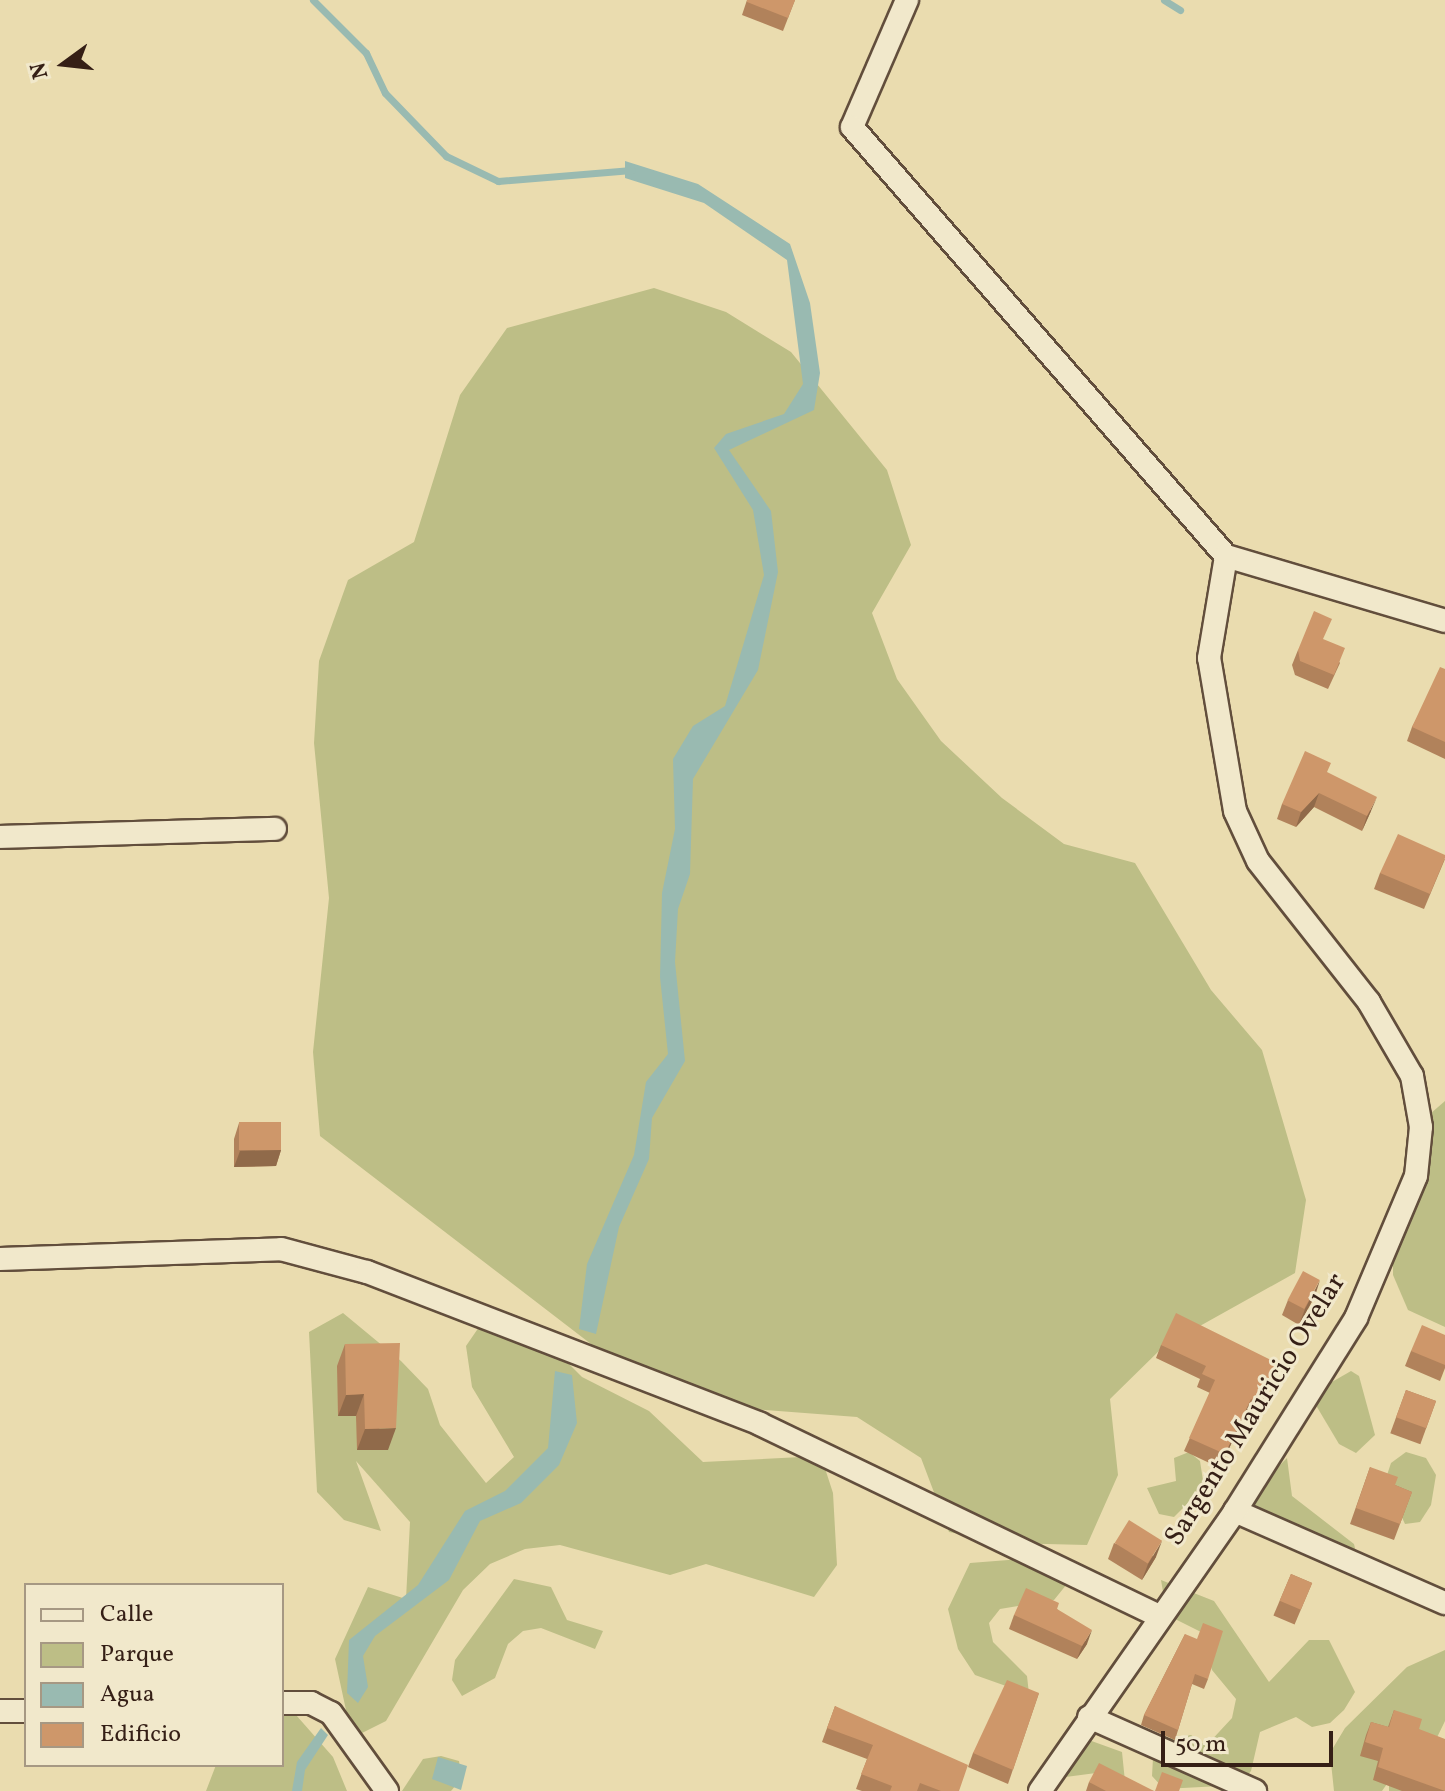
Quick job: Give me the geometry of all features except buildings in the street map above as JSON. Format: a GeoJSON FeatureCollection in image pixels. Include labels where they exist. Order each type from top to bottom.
{"type":"FeatureCollection","features":[{"type":"Feature","properties":{"kind":"street"},"geometry":{"type":"LineString","coordinates":[[907,0],[852,127],[1226,556],[1445,621]]}},
{"type":"Feature","properties":{"kind":"street","name":"Sargento Mauricio Ovelar"},"geometry":{"type":"LineString","coordinates":[[1040,1791],[1157,1615],[1235,1511],[1356,1318],[1397,1232],[1421,1127],[1412,1076],[1392,1037],[1258,861],[1235,811],[1209,658],[1226,556]]}},
{"type":"Feature","properties":{"kind":"street"},"geometry":{"type":"LineString","coordinates":[[0,837],[275,829]]}},
{"type":"Feature","properties":{"kind":"street"},"geometry":{"type":"LineString","coordinates":[[0,1259],[281,1249],[367,1272],[760,1424],[1157,1615]]}},
{"type":"Feature","properties":{"kind":"street"},"geometry":{"type":"LineString","coordinates":[[1235,1511],[1445,1603]]}},
{"type":"Feature","properties":{"kind":"street"},"geometry":{"type":"LineString","coordinates":[[284,1703],[311,1703],[331,1713],[387,1791]]}},
{"type":"Feature","properties":{"kind":"street"},"geometry":{"type":"LineString","coordinates":[[0,1711],[24,1711]]}},
{"type":"Feature","properties":{"kind":"street"},"geometry":{"type":"LineString","coordinates":[[1089,1717],[1255,1791]]}},
{"type":"Feature","properties":{"kind":"green space"},"geometry":{"type":"Polygon","coordinates":[[[654,288],[726,312],[791,352],[887,470],[911,545],[872,613],[897,679],[941,741],[1002,798],[1064,844],[1135,863],[1211,990],[1262,1050],[1306,1200],[1295,1273],[1164,1346],[1110,1399],[1118,1475],[1087,1545],[1006,1543],[949,1532],[921,1458],[857,1417],[699,1405],[630,1374],[320,1136],[313,1052],[329,898],[314,743],[319,661],[348,580],[414,542],[460,395],[507,328],[654,288]]]}},
{"type":"Feature","properties":{"kind":"green space"},"geometry":{"type":"Polygon","coordinates":[[[1445,1101],[1445,1327],[1408,1310],[1393,1275],[1393,1237],[1415,1127],[1445,1101]]]}},
{"type":"Feature","properties":{"kind":"green space"},"geometry":{"type":"Polygon","coordinates":[[[490,1311],[527,1322],[582,1377],[649,1411],[703,1462],[821,1456],[833,1493],[837,1565],[814,1597],[706,1564],[670,1575],[560,1545],[525,1549],[490,1564],[463,1590],[386,1721],[352,1738],[335,1659],[368,1587],[406,1599],[410,1522],[356,1461],[381,1531],[344,1520],[317,1492],[309,1332],[343,1313],[401,1361],[428,1389],[440,1425],[486,1483],[514,1457],[472,1387],[466,1346],[490,1311]]]}},
{"type":"Feature","properties":{"kind":"green space"},"geometry":{"type":"Polygon","coordinates":[[[1351,1371],[1359,1376],[1375,1435],[1356,1453],[1339,1444],[1314,1402],[1325,1386],[1351,1371]]]}},
{"type":"Feature","properties":{"kind":"green space"},"geometry":{"type":"Polygon","coordinates":[[[1189,1452],[1200,1461],[1204,1487],[1174,1517],[1159,1514],[1147,1488],[1176,1481],[1174,1458],[1189,1452]]]}},
{"type":"Feature","properties":{"kind":"green space"},"geometry":{"type":"Polygon","coordinates":[[[1406,1452],[1426,1458],[1436,1475],[1431,1505],[1420,1522],[1405,1524],[1385,1481],[1391,1463],[1406,1452]]]}},
{"type":"Feature","properties":{"kind":"green space"},"geometry":{"type":"Polygon","coordinates":[[[1287,1458],[1292,1496],[1354,1544],[1358,1561],[1249,1512],[1252,1493],[1287,1458]]]}},
{"type":"Feature","properties":{"kind":"green space"},"geometry":{"type":"Polygon","coordinates":[[[1020,1559],[1071,1579],[1054,1600],[1000,1609],[989,1623],[993,1642],[1027,1676],[1029,1694],[975,1675],[958,1649],[948,1609],[970,1563],[1020,1559]]]}},
{"type":"Feature","properties":{"kind":"green space"},"geometry":{"type":"Polygon","coordinates":[[[514,1579],[551,1587],[567,1620],[603,1631],[595,1649],[541,1628],[523,1631],[508,1644],[495,1678],[462,1696],[452,1680],[455,1660],[514,1579]]]}},
{"type":"Feature","properties":{"kind":"green space"},"geometry":{"type":"Polygon","coordinates":[[[1161,1580],[1214,1601],[1269,1682],[1309,1640],[1329,1640],[1355,1692],[1344,1710],[1330,1723],[1312,1727],[1296,1717],[1260,1732],[1251,1771],[1239,1785],[1164,1789],[1152,1776],[1154,1740],[1191,1735],[1206,1746],[1232,1718],[1236,1699],[1212,1670],[1201,1632],[1167,1615],[1161,1580]]]}},
{"type":"Feature","properties":{"kind":"green space"},"geometry":{"type":"Polygon","coordinates":[[[1445,1650],[1445,1721],[1411,1791],[1389,1791],[1389,1781],[1382,1791],[1334,1791],[1330,1753],[1345,1728],[1407,1667],[1445,1650]]]}},
{"type":"Feature","properties":{"kind":"green space"},"geometry":{"type":"Polygon","coordinates":[[[296,1715],[333,1757],[347,1791],[206,1791],[215,1767],[284,1767],[284,1716],[296,1715]]]}},
{"type":"Feature","properties":{"kind":"green space"},"geometry":{"type":"Polygon","coordinates":[[[1086,1739],[1122,1752],[1126,1791],[1096,1773],[1058,1778],[1086,1739]]]}},
{"type":"Feature","properties":{"kind":"green space"},"geometry":{"type":"Polygon","coordinates":[[[441,1756],[459,1761],[461,1779],[451,1791],[402,1791],[423,1759],[441,1756]]]}},
{"type":"Feature","properties":{"kind":"water"},"geometry":{"type":"Polygon","coordinates":[[[625,161],[698,184],[790,244],[810,303],[820,373],[814,410],[729,450],[771,511],[778,572],[758,670],[693,779],[690,874],[678,909],[675,962],[685,1061],[652,1118],[649,1159],[619,1227],[596,1334],[579,1329],[587,1264],[634,1155],[646,1082],[668,1054],[660,977],[662,893],[675,829],[673,759],[693,726],[725,706],[764,575],[753,510],[714,448],[726,434],[784,414],[803,384],[787,260],[704,203],[625,178],[625,161]]]}},
{"type":"Feature","properties":{"kind":"water"},"geometry":{"type":"Polygon","coordinates":[[[555,1371],[572,1375],[577,1423],[559,1465],[521,1503],[480,1521],[449,1580],[375,1636],[363,1656],[368,1687],[358,1703],[347,1693],[349,1640],[418,1585],[465,1511],[505,1491],[548,1448],[555,1371]]]}},
{"type":"Feature","properties":{"kind":"water"},"geometry":{"type":"Polygon","coordinates":[[[321,1728],[328,1735],[305,1770],[302,1791],[292,1791],[297,1762],[321,1728]]]}},
{"type":"Feature","properties":{"kind":"water"},"geometry":{"type":"Polygon","coordinates":[[[438,1757],[467,1766],[461,1790],[432,1779],[438,1757]]]}},
{"type":"Feature","properties":{"kind":"waterway"},"geometry":{"type":"LineString","coordinates":[[313,0],[366,53],[385,93],[446,156],[498,181],[632,170]]}},
{"type":"Feature","properties":{"kind":"waterway"},"geometry":{"type":"LineString","coordinates":[[1164,0],[1180,10]]}}]}
